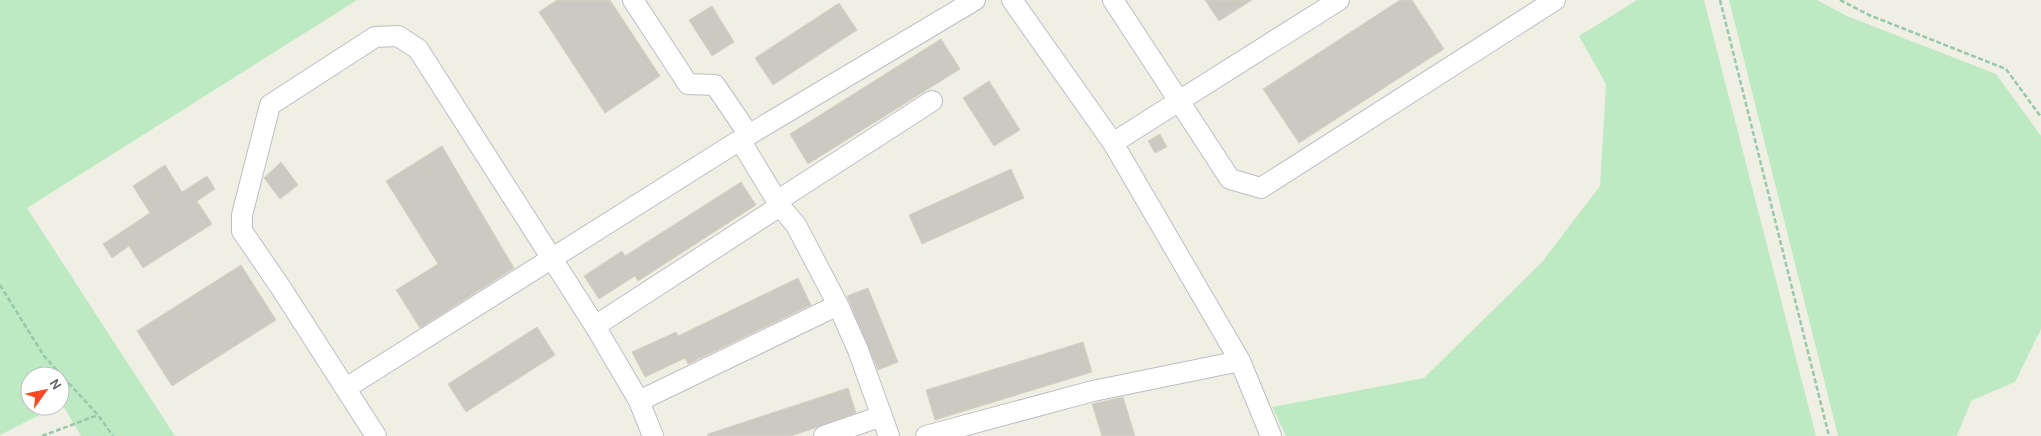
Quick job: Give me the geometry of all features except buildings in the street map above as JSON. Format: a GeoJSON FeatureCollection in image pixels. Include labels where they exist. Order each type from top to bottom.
{"type":"FeatureCollection","features":[{"type":"Feature","properties":{"kind":"lane"},"geometry":{"type":"LineString","coordinates":[[634,0],[688,84],[714,85],[744,137],[778,204],[796,224],[838,305],[889,436]]}},
{"type":"Feature","properties":{"kind":"lane"},"geometry":{"type":"LineString","coordinates":[[346,388],[744,137],[976,0]]}},
{"type":"Feature","properties":{"kind":"lane"},"geometry":{"type":"LineString","coordinates":[[1012,0],[1113,143],[1240,361],[1271,436]]}},
{"type":"Feature","properties":{"kind":"lane"},"geometry":{"type":"LineString","coordinates":[[1113,0],[1230,179],[1261,188],[1555,0]]}},
{"type":"Feature","properties":{"kind":"lane"},"geometry":{"type":"LineString","coordinates":[[1113,143],[1339,0]]}},
{"type":"Feature","properties":{"kind":"lane"},"geometry":{"type":"LineString","coordinates":[[376,436],[242,232],[242,215],[270,105],[375,37],[398,36],[418,49],[552,257],[639,401],[653,436]]}},
{"type":"Feature","properties":{"kind":"lane"},"geometry":{"type":"LineString","coordinates":[[595,326],[932,101]]}},
{"type":"Feature","properties":{"kind":"lane"},"geometry":{"type":"LineString","coordinates":[[639,401],[838,305]]}},
{"type":"Feature","properties":{"kind":"lane"},"geometry":{"type":"LineString","coordinates":[[926,436],[1093,390],[1240,361]]}},
{"type":"Feature","properties":{"kind":"lane"},"geometry":{"type":"LineString","coordinates":[[824,436],[882,416]]}},
{"type":"Feature","properties":{"kind":"path"},"geometry":{"type":"LineString","coordinates":[[1720,0],[1829,436]]}},
{"type":"Feature","properties":{"kind":"path"},"geometry":{"type":"LineString","coordinates":[[1840,0],[1869,15],[2006,69],[2041,117]]}},
{"type":"Feature","properties":{"kind":"path"},"geometry":{"type":"LineString","coordinates":[[0,285],[44,356],[98,415],[113,436]]}},
{"type":"Feature","properties":{"kind":"path"},"geometry":{"type":"LineString","coordinates":[[42,436],[98,415]]}},
{"type":"Feature","properties":{"kind":"green space"},"geometry":{"type":"Polygon","coordinates":[[[0,0],[357,0],[27,208],[175,436],[81,436],[69,416],[70,366],[20,366],[20,416],[37,416],[0,435],[0,0]]]}},
{"type":"Feature","properties":{"kind":"green space"},"geometry":{"type":"Polygon","coordinates":[[[1637,0],[1704,0],[1816,436],[1286,436],[1272,407],[1424,378],[1542,262],[1600,186],[1606,84],[1579,36],[1637,0]]]}},
{"type":"Feature","properties":{"kind":"green space"},"geometry":{"type":"Polygon","coordinates":[[[1729,0],[1817,0],[1847,16],[1996,74],[2041,136],[2041,329],[2015,382],[1971,401],[1957,436],[1838,436],[1729,0]]]}}]}
